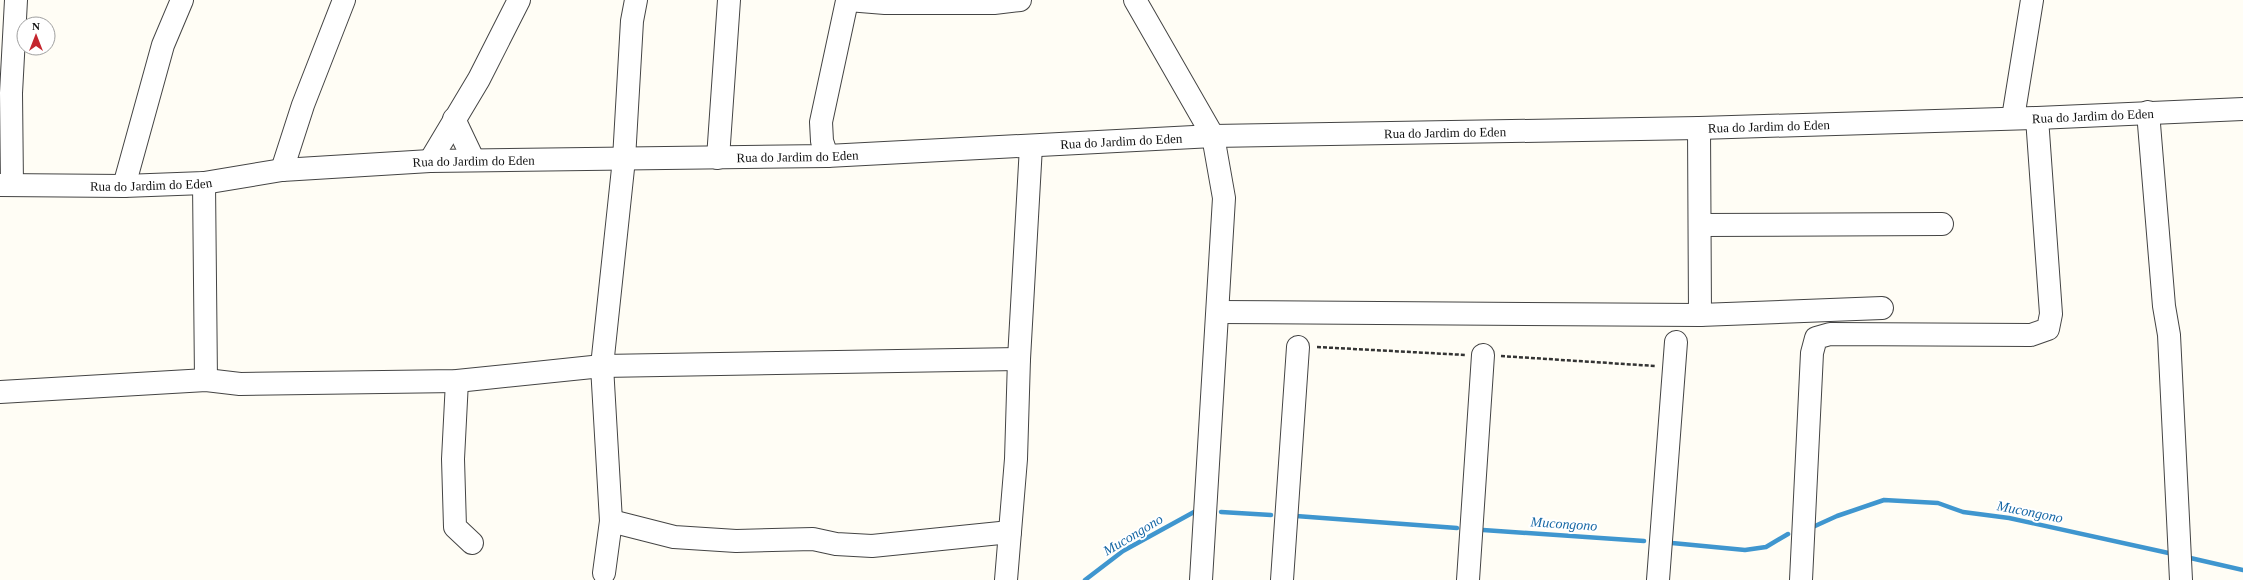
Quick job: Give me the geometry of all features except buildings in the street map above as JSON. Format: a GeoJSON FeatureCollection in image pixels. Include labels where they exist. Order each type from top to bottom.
{"type":"FeatureCollection","features":[{"type":"Feature","properties":{"kind":"street"},"geometry":{"type":"LineString","coordinates":[[6,185],[16,0]]}},
{"type":"Feature","properties":{"kind":"street"},"geometry":{"type":"LineString","coordinates":[[124,186],[163,45],[182,0]]}},
{"type":"Feature","properties":{"kind":"street"},"geometry":{"type":"LineString","coordinates":[[282,170],[303,106],[344,0]]}},
{"type":"Feature","properties":{"kind":"street"},"geometry":{"type":"LineString","coordinates":[[430,161],[479,78],[519,0]]}},
{"type":"Feature","properties":{"kind":"street"},"geometry":{"type":"LineString","coordinates":[[604,573],[611,521],[602,366],[624,159],[632,21],[636,0]]}},
{"type":"Feature","properties":{"kind":"street"},"geometry":{"type":"LineString","coordinates":[[718,158],[729,0]]}},
{"type":"Feature","properties":{"kind":"street"},"geometry":{"type":"LineString","coordinates":[[827,156],[822,140],[821,122],[848,0],[885,3],[994,3],[1020,0]]}},
{"type":"Feature","properties":{"kind":"street"},"geometry":{"type":"LineString","coordinates":[[1135,0],[1213,136],[1224,198],[1201,580]]}},
{"type":"Feature","properties":{"kind":"street"},"geometry":{"type":"LineString","coordinates":[[2013,118],[2032,0]]}},
{"type":"Feature","properties":{"kind":"street","name":"Rua do Jardim do Eden"},"geometry":{"type":"LineString","coordinates":[[6,185],[124,186],[204,183],[282,170],[473,159],[624,159],[827,156],[1213,136],[1699,128],[2037,118],[2243,109]]}},
{"type":"Feature","properties":{"kind":"street"},"geometry":{"type":"LineString","coordinates":[[2148,112],[2164,306],[2169,335],[2181,580]]}},
{"type":"Feature","properties":{"kind":"street"},"geometry":{"type":"LineString","coordinates":[[1801,580],[1812,353],[1816,338],[1830,334],[2031,335],[2048,329],[2051,314],[2037,118]]}},
{"type":"Feature","properties":{"kind":"street"},"geometry":{"type":"LineString","coordinates":[[454,119],[473,159]]}},
{"type":"Feature","properties":{"kind":"street"},"geometry":{"type":"LineString","coordinates":[[1699,128],[1700,315]]}},
{"type":"Feature","properties":{"kind":"street"},"geometry":{"type":"LineString","coordinates":[[1006,580],[1016,459],[1018,359],[1031,146]]}},
{"type":"Feature","properties":{"kind":"street"},"geometry":{"type":"LineString","coordinates":[[204,183],[206,380]]}},
{"type":"Feature","properties":{"kind":"street"},"geometry":{"type":"LineString","coordinates":[[1700,225],[1942,224]]}},
{"type":"Feature","properties":{"kind":"street"},"geometry":{"type":"LineString","coordinates":[[1218,312],[1700,315],[1882,308]]}},
{"type":"Feature","properties":{"kind":"street"},"geometry":{"type":"LineString","coordinates":[[1658,580],[1676,342]]}},
{"type":"Feature","properties":{"kind":"street"},"geometry":{"type":"LineString","coordinates":[[1282,580],[1298,346]]}},
{"type":"Feature","properties":{"kind":"street"},"geometry":{"type":"LineString","coordinates":[[1468,580],[1483,355]]}},
{"type":"Feature","properties":{"kind":"street"},"geometry":{"type":"LineString","coordinates":[[0,392],[206,380],[240,384],[457,381],[602,366],[1018,359]]}},
{"type":"Feature","properties":{"kind":"street"},"geometry":{"type":"LineString","coordinates":[[457,381],[453,460],[455,528],[472,543]]}},
{"type":"Feature","properties":{"kind":"street"},"geometry":{"type":"LineString","coordinates":[[611,521],[674,537],[736,541],[813,539],[836,544],[872,546],[1010,532]]}},
{"type":"Feature","properties":{"kind":"waterway","name":"Mucongono"},"geometry":{"type":"LineString","coordinates":[[1815,526],[1837,516],[1884,500],[1938,503],[1963,512],[2009,518],[2173,554]]}},
{"type":"Feature","properties":{"kind":"waterway","name":"Mucongono"},"geometry":{"type":"LineString","coordinates":[[1085,580],[1123,551],[1194,512]]}},
{"type":"Feature","properties":{"kind":"waterway","name":"Mucongono"},"geometry":{"type":"LineString","coordinates":[[1221,512],[1271,515]]}},
{"type":"Feature","properties":{"kind":"waterway","name":"Mucongono"},"geometry":{"type":"LineString","coordinates":[[1296,516],[1457,528]]}},
{"type":"Feature","properties":{"kind":"waterway","name":"Mucongono"},"geometry":{"type":"LineString","coordinates":[[1483,530],[1644,541]]}},
{"type":"Feature","properties":{"kind":"waterway","name":"Mucongono"},"geometry":{"type":"LineString","coordinates":[[1672,543],[1745,550],[1766,547],[1788,534]]}},
{"type":"Feature","properties":{"kind":"waterway","name":"Mucongono"},"geometry":{"type":"LineString","coordinates":[[2186,557],[2243,570]]}}]}
